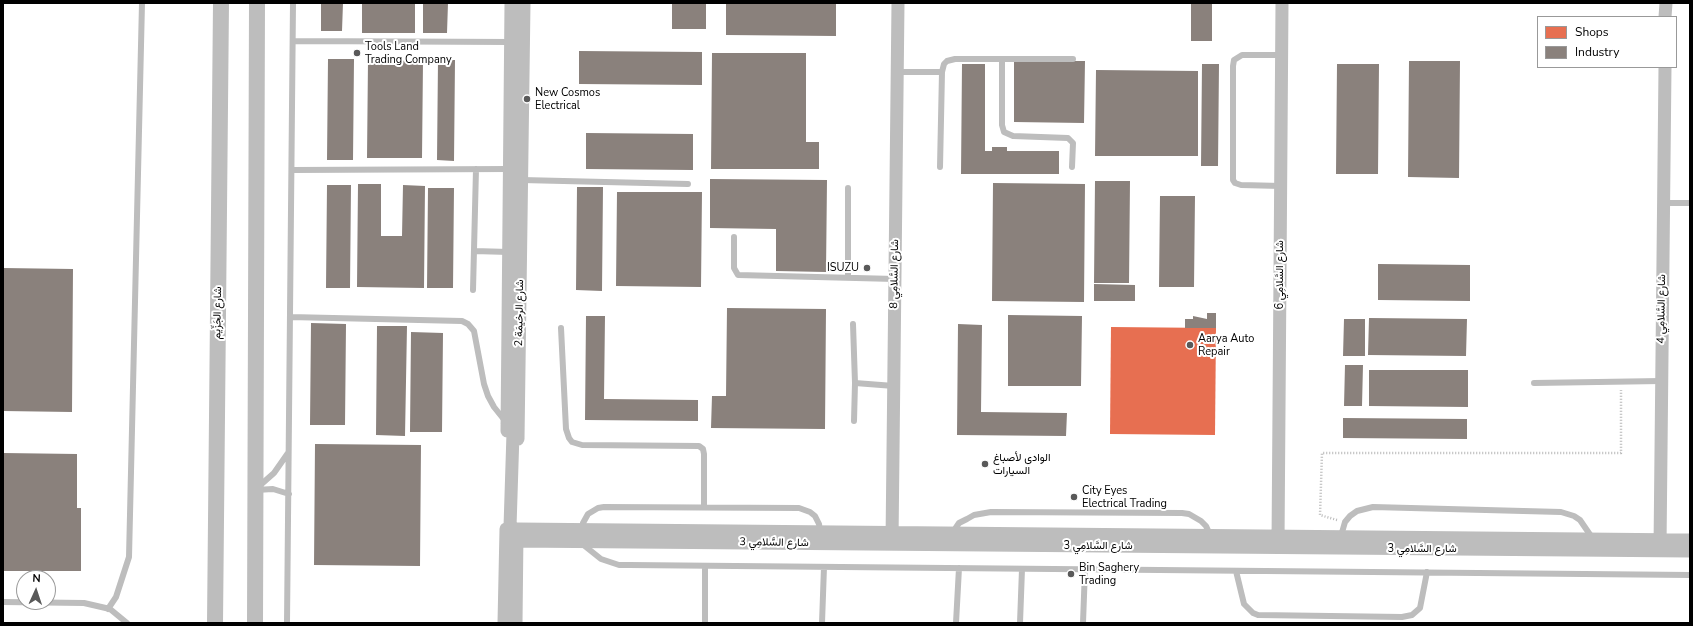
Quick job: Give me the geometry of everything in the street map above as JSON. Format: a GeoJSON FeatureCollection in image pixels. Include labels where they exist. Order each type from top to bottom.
{"type":"FeatureCollection","features":[{"type":"Feature","properties":{"kind":"street","name":"شارع الجَزِّيم"},"geometry":{"type":"LineString","coordinates":[[215,623],[222,3]]}},
{"type":"Feature","properties":{"kind":"street"},"geometry":{"type":"LineString","coordinates":[[255,623],[254,490],[257,3]]}},
{"type":"Feature","properties":{"kind":"street","name":"شارع الرخيمَة 2"},"geometry":{"type":"LineString","coordinates":[[507,423],[511,3]]}},
{"type":"Feature","properties":{"kind":"street","name":"شارع الرخيمَة 2"},"geometry":{"type":"LineString","coordinates":[[504,623],[512,535],[522,180],[524,3]]}},
{"type":"Feature","properties":{"kind":"street","name":"شارع السَّلامِي 8"},"geometry":{"type":"LineString","coordinates":[[892,538],[898,3]]}},
{"type":"Feature","properties":{"kind":"street","name":"شارع السَّلامِي 6"},"geometry":{"type":"LineString","coordinates":[[1278,542],[1282,3]]}},
{"type":"Feature","properties":{"kind":"street"},"geometry":{"type":"LineString","coordinates":[[1666,3],[1666,16]]}},
{"type":"Feature","properties":{"kind":"street","name":"شارع السَّلامِي 4"},"geometry":{"type":"LineString","coordinates":[[1660,545],[1665,68]]}},
{"type":"Feature","properties":{"kind":"street"},"geometry":{"type":"LineString","coordinates":[[507,423],[512,429],[513,437],[512,535]]}},
{"type":"Feature","properties":{"kind":"street","name":"شارع السَّلامِي 3"},"geometry":{"type":"LineString","coordinates":[[581,535],[820,531],[892,538],[953,532],[1210,535],[1278,542],[1341,536],[1593,539],[1660,545],[1690,551]]}},
{"type":"Feature","properties":{"kind":"street","name":"شارع الرخيمَة 2"},"geometry":{"type":"LineString","coordinates":[[512,535],[516,623]]}},
{"type":"Feature","properties":{"kind":"street","name":"شارع السَّلامِي 3"},"geometry":{"type":"LineString","coordinates":[[512,535],[1660,545],[1690,540]]}},
{"type":"Feature","properties":{"kind":"lane"},"geometry":{"type":"LineString","coordinates":[[108,609],[116,597],[129,557],[142,3]]}},
{"type":"Feature","properties":{"kind":"lane"},"geometry":{"type":"LineString","coordinates":[[287,623],[293,3]]}},
{"type":"Feature","properties":{"kind":"lane"},"geometry":{"type":"LineString","coordinates":[[293,42],[511,42]]}},
{"type":"Feature","properties":{"kind":"lane"},"geometry":{"type":"LineString","coordinates":[[1281,186],[1242,185],[1235,183],[1233,180],[1233,66],[1234,60],[1242,55],[1282,55]]}},
{"type":"Feature","properties":{"kind":"lane"},"geometry":{"type":"LineString","coordinates":[[1002,59],[1002,125],[1004,132],[1013,136],[1068,138],[1073,143],[1072,167]]}},
{"type":"Feature","properties":{"kind":"lane"},"geometry":{"type":"LineString","coordinates":[[940,167],[942,72],[944,64],[951,60],[1073,59]]}},
{"type":"Feature","properties":{"kind":"lane"},"geometry":{"type":"LineString","coordinates":[[897,72],[942,72]]}},
{"type":"Feature","properties":{"kind":"lane"},"geometry":{"type":"LineString","coordinates":[[473,290],[476,169]]}},
{"type":"Feature","properties":{"kind":"lane"},"geometry":{"type":"LineString","coordinates":[[292,170],[510,169]]}},
{"type":"Feature","properties":{"kind":"lane"},"geometry":{"type":"LineString","coordinates":[[522,180],[688,184]]}},
{"type":"Feature","properties":{"kind":"lane"},"geometry":{"type":"LineString","coordinates":[[848,188],[848,278]]}},
{"type":"Feature","properties":{"kind":"lane"},"geometry":{"type":"LineString","coordinates":[[1664,203],[1690,203]]}},
{"type":"Feature","properties":{"kind":"lane"},"geometry":{"type":"LineString","coordinates":[[734,237],[734,268],[738,275],[895,279]]}},
{"type":"Feature","properties":{"kind":"lane"},"geometry":{"type":"LineString","coordinates":[[474,251],[509,252]]}},
{"type":"Feature","properties":{"kind":"lane"},"geometry":{"type":"LineString","coordinates":[[290,317],[462,321],[468,324],[474,331],[484,384],[488,396],[494,407],[507,423]]}},
{"type":"Feature","properties":{"kind":"lane"},"geometry":{"type":"LineString","coordinates":[[853,324],[855,383],[854,420]]}},
{"type":"Feature","properties":{"kind":"lane"},"geometry":{"type":"LineString","coordinates":[[561,328],[566,429],[572,442],[582,445],[699,446],[703,449],[704,454],[704,507]]}},
{"type":"Feature","properties":{"kind":"lane"},"geometry":{"type":"LineString","coordinates":[[1534,383],[1661,381]]}},
{"type":"Feature","properties":{"kind":"lane"},"geometry":{"type":"LineString","coordinates":[[855,383],[894,386]]}},
{"type":"Feature","properties":{"kind":"lane"},"geometry":{"type":"LineString","coordinates":[[254,490],[274,473],[289,452]]}},
{"type":"Feature","properties":{"kind":"lane"},"geometry":{"type":"LineString","coordinates":[[254,490],[272,489],[289,494]]}},
{"type":"Feature","properties":{"kind":"lane"},"geometry":{"type":"LineString","coordinates":[[820,531],[819,524],[814,516],[810,512],[799,508],[604,507],[598,508],[588,514],[583,522],[581,535],[601,559],[619,565],[1690,575]]}},
{"type":"Feature","properties":{"kind":"lane"},"geometry":{"type":"LineString","coordinates":[[1341,536],[1345,522],[1357,511],[1373,507],[1561,512],[1574,516],[1580,520],[1593,539]]}},
{"type":"Feature","properties":{"kind":"lane"},"geometry":{"type":"LineString","coordinates":[[953,532],[959,523],[983,513],[991,512],[1182,513],[1189,514],[1201,521],[1206,526],[1210,535]]}},
{"type":"Feature","properties":{"kind":"lane"},"geometry":{"type":"LineString","coordinates":[[705,566],[705,623]]}},
{"type":"Feature","properties":{"kind":"lane"},"geometry":{"type":"LineString","coordinates":[[822,623],[824,567]]}},
{"type":"Feature","properties":{"kind":"lane"},"geometry":{"type":"LineString","coordinates":[[956,623],[959,568]]}},
{"type":"Feature","properties":{"kind":"lane"},"geometry":{"type":"LineString","coordinates":[[1020,623],[1022,569]]}},
{"type":"Feature","properties":{"kind":"lane"},"geometry":{"type":"LineString","coordinates":[[1083,623],[1085,569]]}},
{"type":"Feature","properties":{"kind":"lane"},"geometry":{"type":"LineString","coordinates":[[1236,571],[1244,604],[1253,613],[1258,615],[1402,617],[1412,615],[1420,608],[1427,572]]}},
{"type":"Feature","properties":{"kind":"lane"},"geometry":{"type":"LineString","coordinates":[[3,602],[84,603],[108,609],[127,623]]}},
{"type":"Feature","properties":{"kind":"path"},"geometry":{"type":"LineString","coordinates":[[1345,522],[1320,515],[1322,453],[1621,453],[1621,382]]}},
{"type":"Feature","properties":{"kind":"building: Shops"},"geometry":{"type":"Polygon","coordinates":[[[1111,327],[1216,328],[1215,435],[1110,434],[1111,327]]]}},
{"type":"Feature","properties":{"kind":"building: Industry"},"geometry":{"type":"Polygon","coordinates":[[[321,3],[343,3],[342,31],[321,31],[321,3]]]}},
{"type":"Feature","properties":{"kind":"building: Industry"},"geometry":{"type":"Polygon","coordinates":[[[362,3],[415,3],[415,33],[362,33],[362,3]]]}},
{"type":"Feature","properties":{"kind":"building: Industry"},"geometry":{"type":"Polygon","coordinates":[[[423,3],[448,3],[447,33],[423,33],[423,3]]]}},
{"type":"Feature","properties":{"kind":"building: Industry"},"geometry":{"type":"Polygon","coordinates":[[[672,3],[706,3],[706,29],[672,29],[672,3]]]}},
{"type":"Feature","properties":{"kind":"building: Industry"},"geometry":{"type":"Polygon","coordinates":[[[726,3],[836,3],[836,36],[726,35],[726,3]]]}},
{"type":"Feature","properties":{"kind":"building: Industry"},"geometry":{"type":"Polygon","coordinates":[[[1191,3],[1212,3],[1212,41],[1191,41],[1191,3]]]}},
{"type":"Feature","properties":{"kind":"building: Industry"},"geometry":{"type":"Polygon","coordinates":[[[579,51],[702,52],[702,85],[579,84],[579,51]]]}},
{"type":"Feature","properties":{"kind":"building: Industry"},"geometry":{"type":"Polygon","coordinates":[[[712,53],[806,53],[806,142],[819,142],[819,169],[711,169],[712,53]]]}},
{"type":"Feature","properties":{"kind":"building: Industry"},"geometry":{"type":"Polygon","coordinates":[[[328,59],[354,59],[353,160],[327,160],[328,59]]]}},
{"type":"Feature","properties":{"kind":"building: Industry"},"geometry":{"type":"Polygon","coordinates":[[[368,60],[423,61],[422,158],[367,158],[368,60]]]}},
{"type":"Feature","properties":{"kind":"building: Industry"},"geometry":{"type":"Polygon","coordinates":[[[438,60],[455,60],[454,161],[437,160],[438,60]]]}},
{"type":"Feature","properties":{"kind":"building: Industry"},"geometry":{"type":"Polygon","coordinates":[[[1014,61],[1085,61],[1084,123],[1014,122],[1014,61]]]}},
{"type":"Feature","properties":{"kind":"building: Industry"},"geometry":{"type":"Polygon","coordinates":[[[1409,61],[1460,61],[1459,178],[1408,177],[1409,61]]]}},
{"type":"Feature","properties":{"kind":"building: Industry"},"geometry":{"type":"Polygon","coordinates":[[[962,64],[985,64],[985,151],[992,151],[992,147],[1007,147],[1007,151],[1059,151],[1059,174],[961,174],[962,64]]]}},
{"type":"Feature","properties":{"kind":"building: Industry"},"geometry":{"type":"Polygon","coordinates":[[[1202,64],[1219,64],[1218,166],[1201,166],[1202,64]]]}},
{"type":"Feature","properties":{"kind":"building: Industry"},"geometry":{"type":"Polygon","coordinates":[[[1337,64],[1379,64],[1378,174],[1336,174],[1337,64]]]}},
{"type":"Feature","properties":{"kind":"building: Industry"},"geometry":{"type":"Polygon","coordinates":[[[1096,70],[1198,71],[1198,156],[1095,156],[1096,70]]]}},
{"type":"Feature","properties":{"kind":"building: Industry"},"geometry":{"type":"Polygon","coordinates":[[[586,133],[693,134],[693,170],[586,169],[586,133]]]}},
{"type":"Feature","properties":{"kind":"building: Industry"},"geometry":{"type":"Polygon","coordinates":[[[710,179],[827,180],[826,272],[776,271],[776,229],[710,228],[710,179]]]}},
{"type":"Feature","properties":{"kind":"building: Industry"},"geometry":{"type":"Polygon","coordinates":[[[1095,181],[1130,181],[1129,283],[1094,283],[1095,181]]]}},
{"type":"Feature","properties":{"kind":"building: Industry"},"geometry":{"type":"Polygon","coordinates":[[[993,183],[1085,184],[1084,302],[992,301],[993,183]]]}},
{"type":"Feature","properties":{"kind":"building: Industry"},"geometry":{"type":"Polygon","coordinates":[[[358,184],[381,184],[381,236],[402,236],[403,185],[425,186],[424,288],[357,287],[358,184]]]}},
{"type":"Feature","properties":{"kind":"building: Industry"},"geometry":{"type":"Polygon","coordinates":[[[327,185],[351,185],[350,288],[326,288],[327,185]]]}},
{"type":"Feature","properties":{"kind":"building: Industry"},"geometry":{"type":"Polygon","coordinates":[[[577,187],[603,187],[602,291],[576,290],[577,187]]]}},
{"type":"Feature","properties":{"kind":"building: Industry"},"geometry":{"type":"Polygon","coordinates":[[[428,188],[454,188],[453,288],[427,288],[428,188]]]}},
{"type":"Feature","properties":{"kind":"building: Industry"},"geometry":{"type":"Polygon","coordinates":[[[617,192],[702,192],[701,287],[616,286],[617,192]]]}},
{"type":"Feature","properties":{"kind":"building: Industry"},"geometry":{"type":"Polygon","coordinates":[[[1160,196],[1195,196],[1194,287],[1159,287],[1160,196]]]}},
{"type":"Feature","properties":{"kind":"building: Industry"},"geometry":{"type":"Polygon","coordinates":[[[1378,264],[1470,265],[1470,301],[1378,300],[1378,264]]]}},
{"type":"Feature","properties":{"kind":"building: Industry"},"geometry":{"type":"Polygon","coordinates":[[[3,268],[73,269],[72,412],[3,411],[3,268]]]}},
{"type":"Feature","properties":{"kind":"building: Industry"},"geometry":{"type":"Polygon","coordinates":[[[1094,284],[1135,285],[1135,301],[1094,301],[1094,284]]]}},
{"type":"Feature","properties":{"kind":"building: Industry"},"geometry":{"type":"Polygon","coordinates":[[[727,308],[826,309],[825,429],[711,428],[712,396],[726,396],[727,308]]]}},
{"type":"Feature","properties":{"kind":"building: Industry"},"geometry":{"type":"Polygon","coordinates":[[[1207,313],[1216,313],[1216,328],[1185,328],[1185,319],[1193,319],[1193,316],[1207,319],[1207,313]]]}},
{"type":"Feature","properties":{"kind":"building: Industry"},"geometry":{"type":"Polygon","coordinates":[[[1008,315],[1082,316],[1081,386],[1008,386],[1008,315]]]}},
{"type":"Feature","properties":{"kind":"building: Industry"},"geometry":{"type":"Polygon","coordinates":[[[586,316],[605,316],[604,399],[698,400],[698,421],[585,420],[586,316]]]}},
{"type":"Feature","properties":{"kind":"building: Industry"},"geometry":{"type":"Polygon","coordinates":[[[1369,318],[1467,319],[1466,356],[1368,355],[1369,318]]]}},
{"type":"Feature","properties":{"kind":"building: Industry"},"geometry":{"type":"Polygon","coordinates":[[[1344,319],[1365,319],[1365,356],[1343,356],[1344,319]]]}},
{"type":"Feature","properties":{"kind":"building: Industry"},"geometry":{"type":"Polygon","coordinates":[[[311,323],[346,324],[345,425],[310,425],[311,323]]]}},
{"type":"Feature","properties":{"kind":"building: Industry"},"geometry":{"type":"Polygon","coordinates":[[[958,324],[982,325],[981,412],[1067,413],[1066,436],[957,435],[958,324]]]}},
{"type":"Feature","properties":{"kind":"building: Industry"},"geometry":{"type":"Polygon","coordinates":[[[377,326],[407,326],[405,436],[376,435],[377,326]]]}},
{"type":"Feature","properties":{"kind":"building: Industry"},"geometry":{"type":"Polygon","coordinates":[[[411,332],[443,333],[442,432],[410,432],[411,332]]]}},
{"type":"Feature","properties":{"kind":"building: Industry"},"geometry":{"type":"Polygon","coordinates":[[[1345,365],[1363,365],[1362,406],[1344,406],[1345,365]]]}},
{"type":"Feature","properties":{"kind":"building: Industry"},"geometry":{"type":"Polygon","coordinates":[[[1369,370],[1468,370],[1468,407],[1369,406],[1369,370]]]}},
{"type":"Feature","properties":{"kind":"building: Industry"},"geometry":{"type":"Polygon","coordinates":[[[1343,418],[1467,419],[1467,439],[1343,438],[1343,418]]]}},
{"type":"Feature","properties":{"kind":"building: Industry"},"geometry":{"type":"Polygon","coordinates":[[[315,444],[421,445],[420,566],[314,565],[315,444]]]}},
{"type":"Feature","properties":{"kind":"building: Industry"},"geometry":{"type":"Polygon","coordinates":[[[3,453],[77,454],[77,508],[81,508],[81,571],[3,571],[3,453]]]}},
{"type":"Feature","properties":{"kind":"place","name":"Tools Land Trading Company"},"geometry":{"type":"Point","coordinates":[357,53]}},
{"type":"Feature","properties":{"kind":"place","name":"New Cosmos Electrical"},"geometry":{"type":"Point","coordinates":[527,99]}},
{"type":"Feature","properties":{"kind":"place","name":"ISUZU"},"geometry":{"type":"Point","coordinates":[867,268]}},
{"type":"Feature","properties":{"kind":"place","name":"Aarya Auto Repair"},"geometry":{"type":"Point","coordinates":[1190,345]}},
{"type":"Feature","properties":{"kind":"place","name":"الوادي لأصباغ السيارات"},"geometry":{"type":"Point","coordinates":[985,464]}},
{"type":"Feature","properties":{"kind":"place","name":"City Eyes Electrical Trading"},"geometry":{"type":"Point","coordinates":[1074,497]}},
{"type":"Feature","properties":{"kind":"place","name":"Bin Saghery Trading"},"geometry":{"type":"Point","coordinates":[1071,574]}}]}
